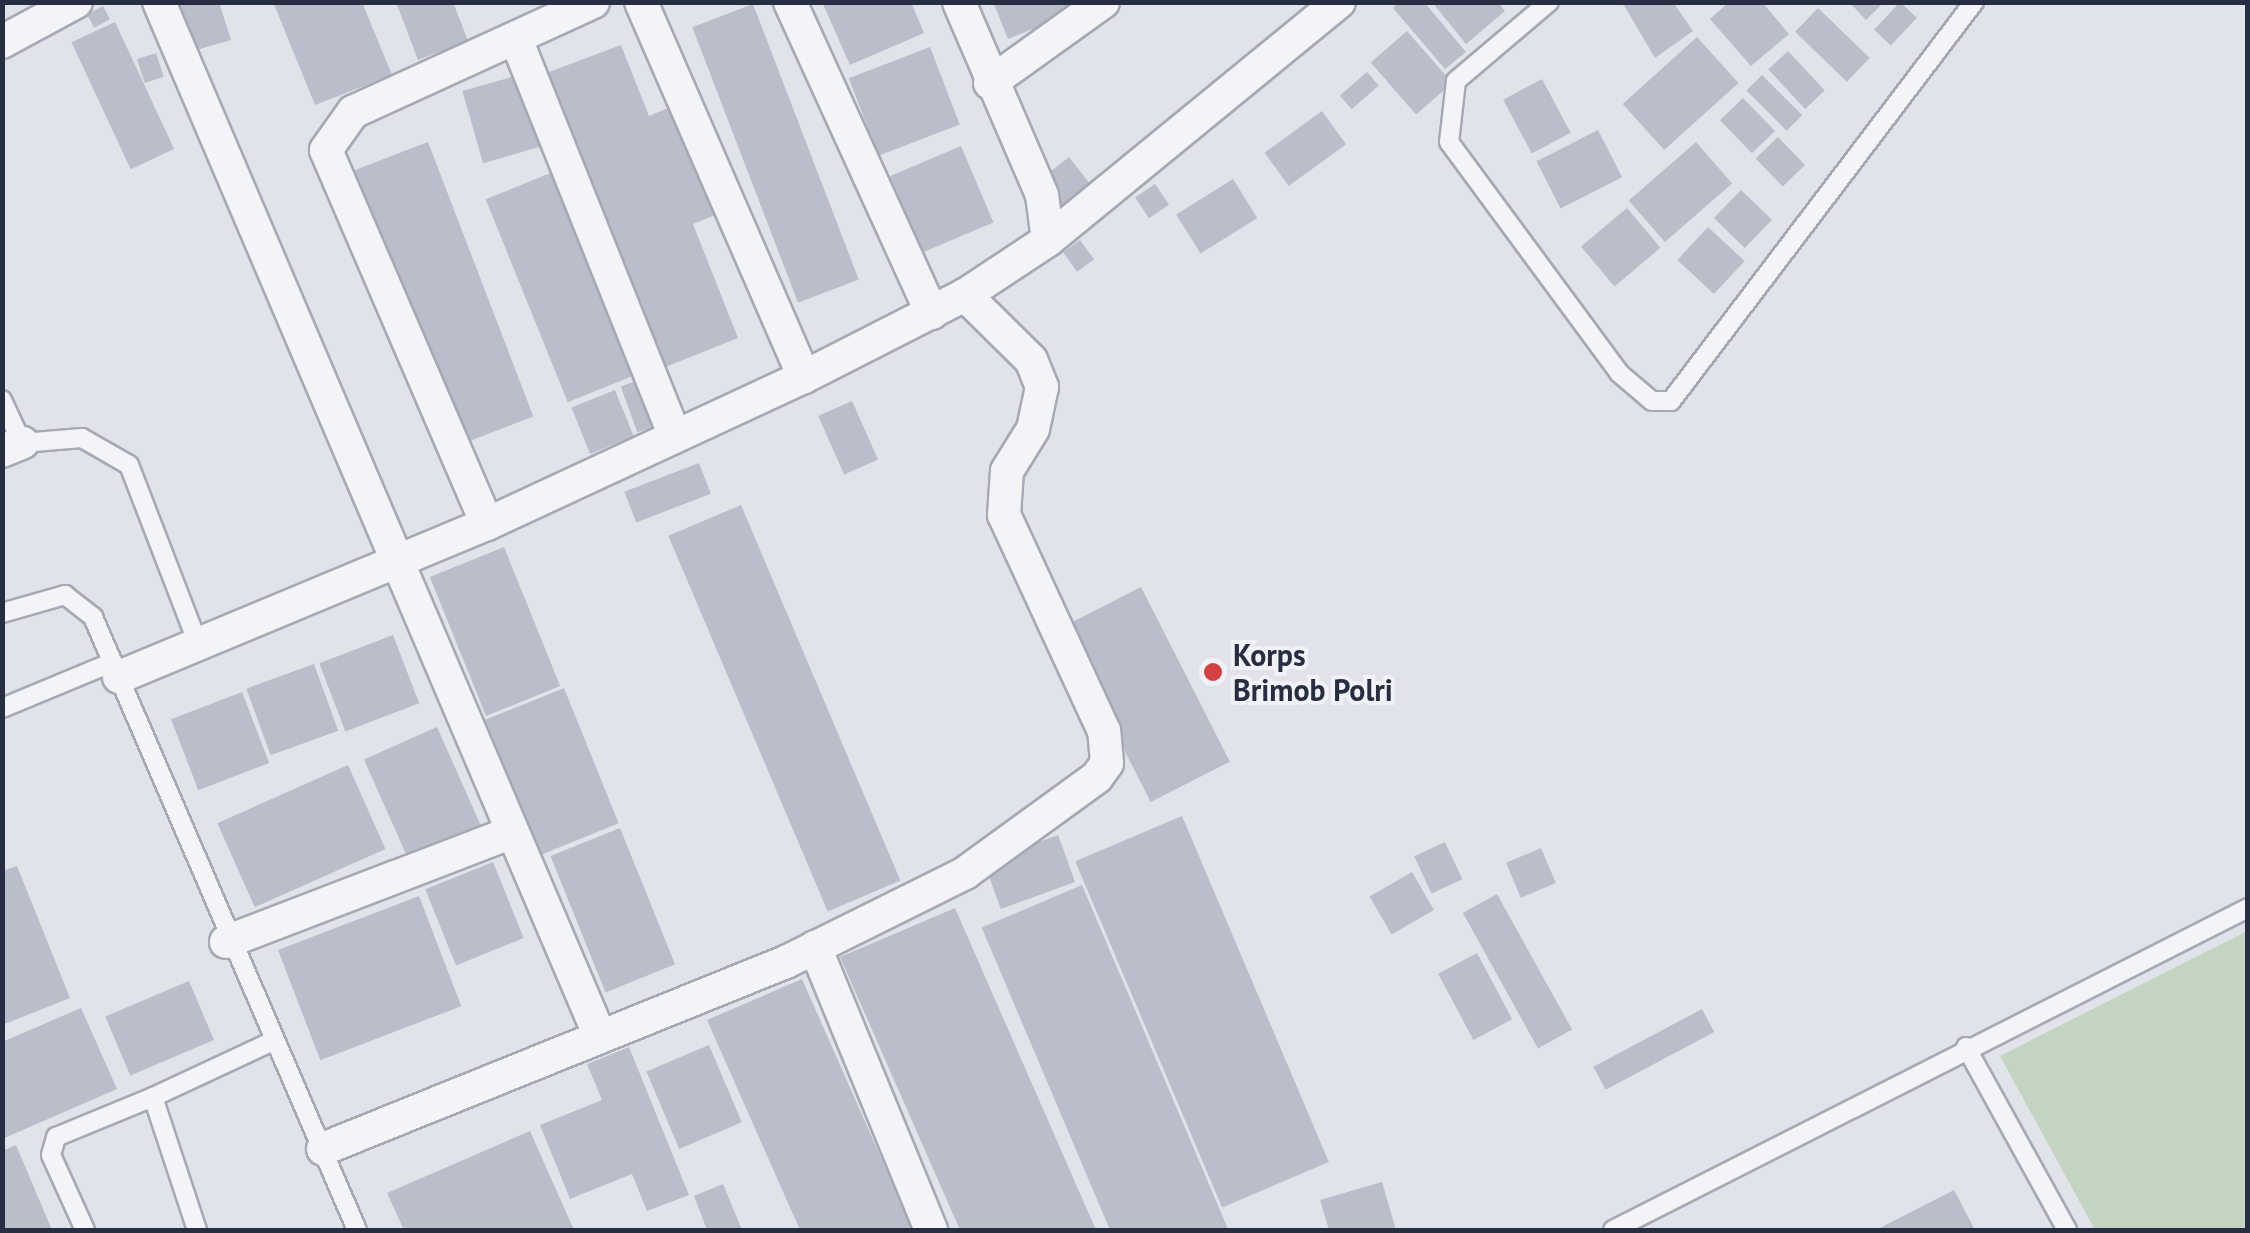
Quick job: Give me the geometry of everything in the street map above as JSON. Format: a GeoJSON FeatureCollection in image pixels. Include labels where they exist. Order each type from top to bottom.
{"type":"FeatureCollection","features":[{"type":"Feature","properties":{"kind":"street"},"geometry":{"type":"LineString","coordinates":[[2,42],[76,2]]}},
{"type":"Feature","properties":{"kind":"street"},"geometry":{"type":"LineString","coordinates":[[159,2],[598,1034]]}},
{"type":"Feature","properties":{"kind":"street"},"geometry":{"type":"LineString","coordinates":[[487,524],[326,150],[353,112],[593,2]]}},
{"type":"Feature","properties":{"kind":"street"},"geometry":{"type":"LineString","coordinates":[[641,2],[804,377]]}},
{"type":"Feature","properties":{"kind":"street"},"geometry":{"type":"LineString","coordinates":[[790,2],[932,313]]}},
{"type":"Feature","properties":{"kind":"street"},"geometry":{"type":"LineString","coordinates":[[959,2],[990,83],[1042,195],[1048,240]]}},
{"type":"Feature","properties":{"kind":"street"},"geometry":{"type":"LineString","coordinates":[[990,83],[1103,2]]}},
{"type":"Feature","properties":{"kind":"street"},"geometry":{"type":"LineString","coordinates":[[116,669],[197,641],[487,524],[804,377],[966,295],[1048,240],[1339,2]]}},
{"type":"Feature","properties":{"kind":"street"},"geometry":{"type":"LineString","coordinates":[[516,39],[675,436]]}},
{"type":"Feature","properties":{"kind":"street"},"geometry":{"type":"LineString","coordinates":[[324,1149],[815,948],[964,873],[1107,764],[1104,731],[1004,515],[1007,471],[1032,429],[1042,387],[1031,360],[966,295]]}},
{"type":"Feature","properties":{"kind":"street"},"geometry":{"type":"LineString","coordinates":[[226,942],[512,832]]}},
{"type":"Feature","properties":{"kind":"street"},"geometry":{"type":"LineString","coordinates":[[815,948],[931,1230]]}},
{"type":"Feature","properties":{"kind":"lane"},"geometry":{"type":"LineString","coordinates":[[1549,2],[1456,81],[1449,142],[1619,373],[1652,401],[1671,401],[1974,2]]}},
{"type":"Feature","properties":{"kind":"lane"},"geometry":{"type":"LineString","coordinates":[[2,400],[12,447],[82,438],[129,464],[197,641]]}},
{"type":"Feature","properties":{"kind":"lane"},"geometry":{"type":"LineString","coordinates":[[2,613],[46,596],[81,602],[116,669],[269,1044],[324,1149],[357,1230]]}},
{"type":"Feature","properties":{"kind":"lane"},"geometry":{"type":"LineString","coordinates":[[2,708],[116,669]]}},
{"type":"Feature","properties":{"kind":"lane"},"geometry":{"type":"LineString","coordinates":[[1613,1230],[1966,1047],[2248,908]]}},
{"type":"Feature","properties":{"kind":"lane"},"geometry":{"type":"LineString","coordinates":[[85,1230],[50,1155],[56,1137],[269,1044]]}},
{"type":"Feature","properties":{"kind":"lane"},"geometry":{"type":"LineString","coordinates":[[1966,1047],[2066,1230]]}},
{"type":"Feature","properties":{"kind":"lane"},"geometry":{"type":"LineString","coordinates":[[153,1097],[198,1230]]}},
{"type":"Feature","properties":{"kind":"green space"},"geometry":{"type":"Polygon","coordinates":[[[2247,931],[2247,1230],[2095,1230],[2000,1056],[2247,931]]]}},
{"type":"Feature","properties":{"kind":"building"},"geometry":{"type":"Polygon","coordinates":[[[178,2],[219,2],[231,40],[193,51],[178,2]]]}},
{"type":"Feature","properties":{"kind":"building"},"geometry":{"type":"Polygon","coordinates":[[[273,2],[362,2],[392,75],[315,105],[273,2]]]}},
{"type":"Feature","properties":{"kind":"building"},"geometry":{"type":"Polygon","coordinates":[[[396,2],[453,2],[468,41],[418,60],[396,2]]]}},
{"type":"Feature","properties":{"kind":"building"},"geometry":{"type":"Polygon","coordinates":[[[822,2],[911,2],[924,33],[850,65],[822,2]]]}},
{"type":"Feature","properties":{"kind":"building"},"geometry":{"type":"Polygon","coordinates":[[[993,2],[1066,2],[1070,14],[1008,39],[993,2]]]}},
{"type":"Feature","properties":{"kind":"building"},"geometry":{"type":"Polygon","coordinates":[[[1399,2],[1424,2],[1466,52],[1445,69],[1393,8],[1399,2]]]}},
{"type":"Feature","properties":{"kind":"building"},"geometry":{"type":"Polygon","coordinates":[[[1432,2],[1498,2],[1505,11],[1466,44],[1432,2]]]}},
{"type":"Feature","properties":{"kind":"building"},"geometry":{"type":"Polygon","coordinates":[[[1622,2],[1673,2],[1693,31],[1655,58],[1622,2]]]}},
{"type":"Feature","properties":{"kind":"building"},"geometry":{"type":"Polygon","coordinates":[[[1729,2],[1762,2],[1789,34],[1751,66],[1710,19],[1729,2]]]}},
{"type":"Feature","properties":{"kind":"building"},"geometry":{"type":"Polygon","coordinates":[[[1849,2],[1884,2],[1866,20],[1849,2]]]}},
{"type":"Feature","properties":{"kind":"building"},"geometry":{"type":"Polygon","coordinates":[[[1900,2],[1917,18],[1891,45],[1874,30],[1900,2]]]}},
{"type":"Feature","properties":{"kind":"building"},"geometry":{"type":"Polygon","coordinates":[[[753,4],[859,279],[798,303],[692,27],[753,4]]]}},
{"type":"Feature","properties":{"kind":"building"},"geometry":{"type":"Polygon","coordinates":[[[103,6],[110,19],[94,28],[87,14],[103,6]]]}},
{"type":"Feature","properties":{"kind":"building"},"geometry":{"type":"Polygon","coordinates":[[[1818,8],[1870,58],[1847,82],[1795,32],[1818,8]]]}},
{"type":"Feature","properties":{"kind":"building"},"geometry":{"type":"Polygon","coordinates":[[[115,22],[174,149],[131,169],[71,42],[115,22]]]}},
{"type":"Feature","properties":{"kind":"building"},"geometry":{"type":"Polygon","coordinates":[[[1407,31],[1452,83],[1416,115],[1371,62],[1407,31]]]}},
{"type":"Feature","properties":{"kind":"building"},"geometry":{"type":"Polygon","coordinates":[[[1697,37],[1738,83],[1664,150],[1623,104],[1697,37]]]}},
{"type":"Feature","properties":{"kind":"building"},"geometry":{"type":"Polygon","coordinates":[[[621,45],[649,116],[675,105],[718,214],[693,224],[738,338],[658,370],[541,75],[621,45]]]}},
{"type":"Feature","properties":{"kind":"building"},"geometry":{"type":"Polygon","coordinates":[[[930,47],[960,124],[879,156],[849,78],[930,47]]]}},
{"type":"Feature","properties":{"kind":"building"},"geometry":{"type":"Polygon","coordinates":[[[1788,51],[1825,90],[1805,109],[1768,69],[1788,51]]]}},
{"type":"Feature","properties":{"kind":"building"},"geometry":{"type":"Polygon","coordinates":[[[156,53],[164,77],[145,83],[137,59],[156,53]]]}},
{"type":"Feature","properties":{"kind":"building"},"geometry":{"type":"Polygon","coordinates":[[[1367,72],[1379,86],[1352,109],[1340,96],[1367,72]]]}},
{"type":"Feature","properties":{"kind":"building"},"geometry":{"type":"Polygon","coordinates":[[[522,74],[543,146],[483,163],[462,91],[522,74]]]}},
{"type":"Feature","properties":{"kind":"building"},"geometry":{"type":"Polygon","coordinates":[[[1762,75],[1802,115],[1787,131],[1746,91],[1762,75]]]}},
{"type":"Feature","properties":{"kind":"building"},"geometry":{"type":"Polygon","coordinates":[[[1542,79],[1571,133],[1532,154],[1503,100],[1542,79]]]}},
{"type":"Feature","properties":{"kind":"building"},"geometry":{"type":"Polygon","coordinates":[[[1743,98],[1775,131],[1752,153],[1720,120],[1743,98]]]}},
{"type":"Feature","properties":{"kind":"building"},"geometry":{"type":"Polygon","coordinates":[[[1322,111],[1346,144],[1289,186],[1265,153],[1322,111]]]}},
{"type":"Feature","properties":{"kind":"building"},"geometry":{"type":"Polygon","coordinates":[[[1598,130],[1622,177],[1561,209],[1537,161],[1598,130]]]}},
{"type":"Feature","properties":{"kind":"building"},"geometry":{"type":"Polygon","coordinates":[[[1778,137],[1805,165],[1783,187],[1756,159],[1778,137]]]}},
{"type":"Feature","properties":{"kind":"building"},"geometry":{"type":"Polygon","coordinates":[[[428,142],[533,416],[458,446],[352,171],[428,142]]]}},
{"type":"Feature","properties":{"kind":"building"},"geometry":{"type":"Polygon","coordinates":[[[1696,142],[1732,184],[1665,242],[1629,200],[1696,142]]]}},
{"type":"Feature","properties":{"kind":"building"},"geometry":{"type":"Polygon","coordinates":[[[961,146],[993,222],[923,252],[890,176],[961,146]]]}},
{"type":"Feature","properties":{"kind":"building"},"geometry":{"type":"Polygon","coordinates":[[[1069,157],[1092,186],[1063,208],[1041,179],[1069,157]]]}},
{"type":"Feature","properties":{"kind":"building"},"geometry":{"type":"Polygon","coordinates":[[[558,170],[640,373],[568,402],[486,199],[558,170]]]}},
{"type":"Feature","properties":{"kind":"building"},"geometry":{"type":"Polygon","coordinates":[[[1233,179],[1257,218],[1201,254],[1176,215],[1233,179]]]}},
{"type":"Feature","properties":{"kind":"building"},"geometry":{"type":"Polygon","coordinates":[[[1155,184],[1169,205],[1149,218],[1135,197],[1155,184]]]}},
{"type":"Feature","properties":{"kind":"building"},"geometry":{"type":"Polygon","coordinates":[[[1741,190],[1772,220],[1745,248],[1714,218],[1741,190]]]}},
{"type":"Feature","properties":{"kind":"building"},"geometry":{"type":"Polygon","coordinates":[[[1627,208],[1660,248],[1614,286],[1581,247],[1627,208]]]}},
{"type":"Feature","properties":{"kind":"building"},"geometry":{"type":"Polygon","coordinates":[[[1708,227],[1745,261],[1714,294],[1677,260],[1708,227]]]}},
{"type":"Feature","properties":{"kind":"building"},"geometry":{"type":"Polygon","coordinates":[[[1080,240],[1094,259],[1077,272],[1063,252],[1080,240]]]}},
{"type":"Feature","properties":{"kind":"building"},"geometry":{"type":"Polygon","coordinates":[[[647,377],[664,423],[637,433],[621,387],[647,377]]]}},
{"type":"Feature","properties":{"kind":"building"},"geometry":{"type":"Polygon","coordinates":[[[615,390],[634,436],[590,454],[571,408],[615,390]]]}},
{"type":"Feature","properties":{"kind":"building"},"geometry":{"type":"Polygon","coordinates":[[[852,401],[878,459],[844,475],[818,416],[852,401]]]}},
{"type":"Feature","properties":{"kind":"building"},"geometry":{"type":"Polygon","coordinates":[[[699,463],[711,494],[636,522],[624,492],[699,463]]]}},
{"type":"Feature","properties":{"kind":"building"},"geometry":{"type":"Polygon","coordinates":[[[741,505],[900,881],[828,911],[668,536],[741,505]]]}},
{"type":"Feature","properties":{"kind":"building"},"geometry":{"type":"Polygon","coordinates":[[[504,547],[560,686],[486,716],[430,577],[504,547]]]}},
{"type":"Feature","properties":{"kind":"building"},"geometry":{"type":"Polygon","coordinates":[[[1141,587],[1230,762],[1151,802],[1062,627],[1141,587]]]}},
{"type":"Feature","properties":{"kind":"building"},"geometry":{"type":"Polygon","coordinates":[[[393,635],[419,703],[345,731],[319,663],[393,635]]]}},
{"type":"Feature","properties":{"kind":"building"},"geometry":{"type":"Polygon","coordinates":[[[314,664],[338,731],[271,755],[246,689],[314,664]]]}},
{"type":"Feature","properties":{"kind":"building"},"geometry":{"type":"Polygon","coordinates":[[[564,688],[619,823],[540,855],[485,720],[564,688]]]}},
{"type":"Feature","properties":{"kind":"building"},"geometry":{"type":"Polygon","coordinates":[[[242,692],[269,763],[198,790],[171,719],[242,692]]]}},
{"type":"Feature","properties":{"kind":"building"},"geometry":{"type":"Polygon","coordinates":[[[437,727],[481,825],[407,857],[364,760],[437,727]]]}},
{"type":"Feature","properties":{"kind":"building"},"geometry":{"type":"Polygon","coordinates":[[[348,765],[385,849],[255,907],[217,823],[348,765]]]}},
{"type":"Feature","properties":{"kind":"building"},"geometry":{"type":"Polygon","coordinates":[[[1182,816],[1329,1162],[1222,1207],[1075,861],[1182,816]]]}},
{"type":"Feature","properties":{"kind":"building"},"geometry":{"type":"Polygon","coordinates":[[[620,828],[675,964],[606,992],[550,856],[620,828]]]}},
{"type":"Feature","properties":{"kind":"building"},"geometry":{"type":"Polygon","coordinates":[[[1058,835],[1075,882],[1001,909],[984,862],[1058,835]]]}},
{"type":"Feature","properties":{"kind":"building"},"geometry":{"type":"Polygon","coordinates":[[[1445,842],[1462,879],[1432,894],[1414,856],[1445,842]]]}},
{"type":"Feature","properties":{"kind":"building"},"geometry":{"type":"Polygon","coordinates":[[[1541,848],[1556,883],[1521,898],[1506,863],[1541,848]]]}},
{"type":"Feature","properties":{"kind":"building"},"geometry":{"type":"Polygon","coordinates":[[[493,862],[524,938],[456,965],[425,889],[493,862]]]}},
{"type":"Feature","properties":{"kind":"building"},"geometry":{"type":"Polygon","coordinates":[[[17,866],[70,998],[2,1025],[2,871],[17,866]]]}},
{"type":"Feature","properties":{"kind":"building"},"geometry":{"type":"Polygon","coordinates":[[[1412,872],[1434,910],[1392,935],[1370,897],[1412,872]]]}},
{"type":"Feature","properties":{"kind":"building"},"geometry":{"type":"Polygon","coordinates":[[[1082,885],[1228,1230],[1110,1230],[982,928],[1082,885]]]}},
{"type":"Feature","properties":{"kind":"building"},"geometry":{"type":"Polygon","coordinates":[[[1497,894],[1572,1030],[1538,1048],[1463,913],[1497,894]]]}},
{"type":"Feature","properties":{"kind":"building"},"geometry":{"type":"Polygon","coordinates":[[[419,896],[461,1006],[320,1060],[278,950],[419,896]]]}},
{"type":"Feature","properties":{"kind":"building"},"geometry":{"type":"Polygon","coordinates":[[[955,908],[1096,1230],[960,1230],[840,957],[955,908]]]}},
{"type":"Feature","properties":{"kind":"building"},"geometry":{"type":"Polygon","coordinates":[[[1477,953],[1512,1019],[1473,1040],[1438,974],[1477,953]]]}},
{"type":"Feature","properties":{"kind":"building"},"geometry":{"type":"Polygon","coordinates":[[[802,979],[913,1230],[800,1230],[707,1020],[802,979]]]}},
{"type":"Feature","properties":{"kind":"building"},"geometry":{"type":"Polygon","coordinates":[[[189,981],[214,1040],[130,1075],[105,1017],[189,981]]]}},
{"type":"Feature","properties":{"kind":"building"},"geometry":{"type":"Polygon","coordinates":[[[81,1008],[117,1089],[2,1139],[2,1042],[81,1008]]]}},
{"type":"Feature","properties":{"kind":"building"},"geometry":{"type":"Polygon","coordinates":[[[1702,1009],[1714,1032],[1606,1090],[1593,1067],[1702,1009]]]}},
{"type":"Feature","properties":{"kind":"building"},"geometry":{"type":"Polygon","coordinates":[[[709,1045],[742,1122],[679,1149],[646,1072],[709,1045]]]}},
{"type":"Feature","properties":{"kind":"building"},"geometry":{"type":"Polygon","coordinates":[[[629,1047],[689,1195],[647,1211],[632,1174],[570,1199],[540,1125],[602,1100],[587,1064],[629,1047]]]}},
{"type":"Feature","properties":{"kind":"building"},"geometry":{"type":"Polygon","coordinates":[[[530,1131],[574,1230],[404,1230],[387,1193],[530,1131]]]}},
{"type":"Feature","properties":{"kind":"building"},"geometry":{"type":"Polygon","coordinates":[[[16,1145],[52,1230],[2,1230],[2,1151],[16,1145]]]}},
{"type":"Feature","properties":{"kind":"building"},"geometry":{"type":"Polygon","coordinates":[[[1382,1182],[1396,1230],[1329,1230],[1320,1200],[1382,1182]]]}},
{"type":"Feature","properties":{"kind":"building"},"geometry":{"type":"Polygon","coordinates":[[[723,1184],[742,1230],[707,1230],[694,1196],[723,1184]]]}},
{"type":"Feature","properties":{"kind":"building"},"geometry":{"type":"Polygon","coordinates":[[[1954,1190],[1975,1230],[1876,1230],[1954,1190]]]}},
{"type":"Feature","properties":{"kind":"place","name":"Korps Brimob Polri"},"geometry":{"type":"Point","coordinates":[1213,672]}}]}
